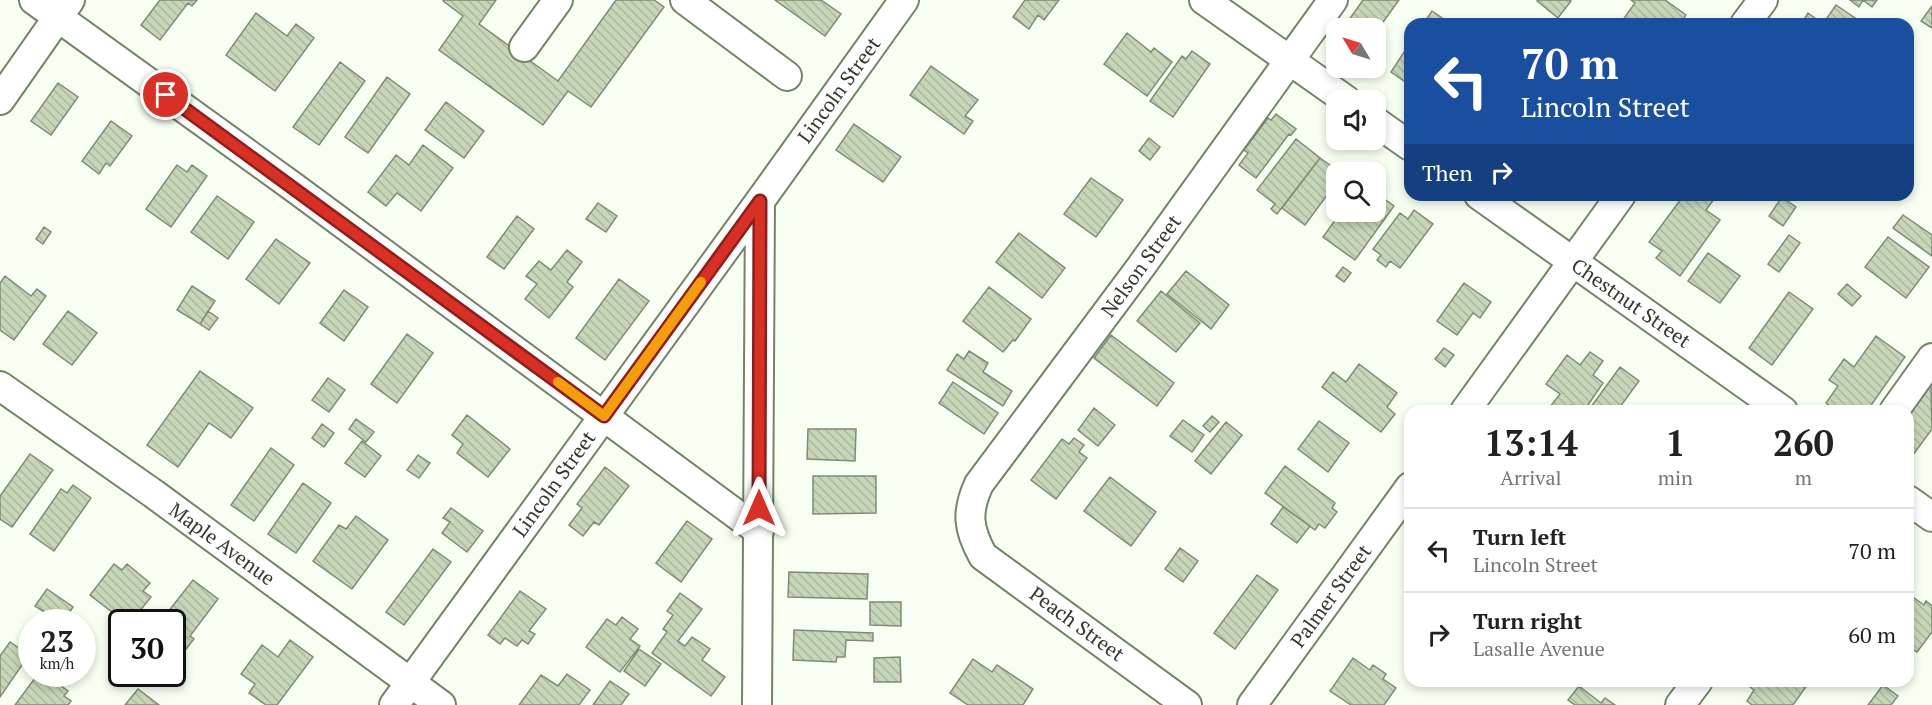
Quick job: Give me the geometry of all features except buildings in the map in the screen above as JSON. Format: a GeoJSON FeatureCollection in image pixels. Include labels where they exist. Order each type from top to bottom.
{"type":"FeatureCollection","features":[{"type":"Feature","properties":{"kind":"street"},"geometry":{"type":"LineString","coordinates":[[34,0],[64,9],[292,186],[759,531]]}},
{"type":"Feature","properties":{"kind":"street"},"geometry":{"type":"LineString","coordinates":[[524,47],[558,0]]}},
{"type":"Feature","properties":{"kind":"street"},"geometry":{"type":"LineString","coordinates":[[686,0],[788,76]]}},
{"type":"Feature","properties":{"kind":"street","name":"Lincoln Street"},"geometry":{"type":"LineString","coordinates":[[394,705],[904,0]]}},
{"type":"Feature","properties":{"kind":"street"},"geometry":{"type":"LineString","coordinates":[[1204,0],[1332,90]]}},
{"type":"Feature","properties":{"kind":"street","name":"Nelson Street"},"geometry":{"type":"LineString","coordinates":[[973,538],[969,518],[972,498],[979,484],[1140,268],[1333,0]]}},
{"type":"Feature","properties":{"kind":"street"},"geometry":{"type":"LineString","coordinates":[[1750,18],[1763,0]]}},
{"type":"Feature","properties":{"kind":"street"},"geometry":{"type":"LineString","coordinates":[[0,100],[64,9]]}},
{"type":"Feature","properties":{"kind":"street"},"geometry":{"type":"LineString","coordinates":[[1386,129],[1404,142]]}},
{"type":"Feature","properties":{"kind":"street"},"geometry":{"type":"LineString","coordinates":[[758,705],[760,201]]}},
{"type":"Feature","properties":{"kind":"street","name":"Chestnut Street"},"geometry":{"type":"LineString","coordinates":[[1487,201],[1774,405]]}},
{"type":"Feature","properties":{"kind":"street"},"geometry":{"type":"LineString","coordinates":[[1469,405],[1617,201]]}},
{"type":"Feature","properties":{"kind":"street"},"geometry":{"type":"LineString","coordinates":[[1898,405],[1932,358]]}},
{"type":"Feature","properties":{"kind":"street","name":"Maple Avenue"},"geometry":{"type":"LineString","coordinates":[[0,386],[154,494],[441,705]]}},
{"type":"Feature","properties":{"kind":"street","name":"Palmer Street"},"geometry":{"type":"LineString","coordinates":[[1252,705],[1404,495]]}},
{"type":"Feature","properties":{"kind":"street"},"geometry":{"type":"LineString","coordinates":[[1914,504],[1932,517]]}},
{"type":"Feature","properties":{"kind":"street","name":"Peach Street"},"geometry":{"type":"LineString","coordinates":[[973,538],[983,556],[1187,705]]}},
{"type":"Feature","properties":{"kind":"street"},"geometry":{"type":"LineString","coordinates":[[1680,705],[1694,687]]}},
{"type":"Feature","properties":{"kind":"slow traffic"},"geometry":{"type":"LineString","coordinates":[[558,382],[604,416],[701,282]]}},
{"type":"Feature","properties":{"kind":"route"},"geometry":{"type":"LineString","coordinates":[[166,95],[604,416],[760,201],[759,508]]}}]}
